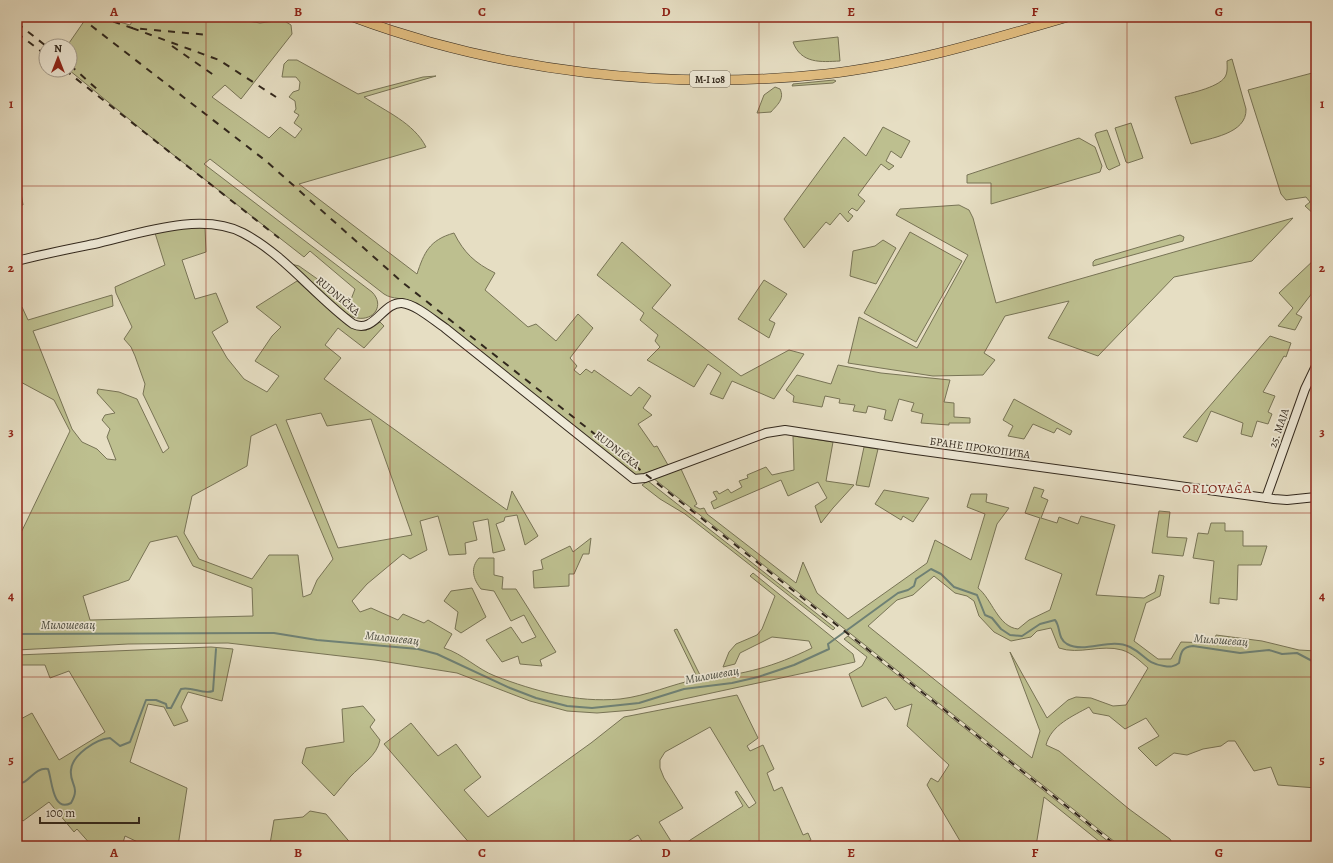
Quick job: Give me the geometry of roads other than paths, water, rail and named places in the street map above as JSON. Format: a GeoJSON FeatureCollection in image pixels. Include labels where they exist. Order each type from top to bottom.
{"type":"FeatureCollection","features":[{"type":"Feature","properties":{"kind":"main road","name":"M-I 108"},"geometry":{"type":"LineString","coordinates":[[353,17],[431,42],[486,56],[531,64],[631,77],[712,79],[826,74],[886,64],[988,40],[1068,17]]}},
{"type":"Feature","properties":{"kind":"street","name":"RUDNIČKA"},"geometry":{"type":"LineString","coordinates":[[17,260],[153,230],[203,224],[229,228],[243,233],[285,264],[333,308],[356,325],[370,324],[388,308],[397,303],[415,308],[445,328],[634,479],[648,477]]}},
{"type":"Feature","properties":{"kind":"street","name":"25. МАЈА"},"geometry":{"type":"LineString","coordinates":[[1266,498],[1305,389],[1316,366]]}},
{"type":"Feature","properties":{"kind":"street","name":"БРАНЕ ПРОКОПИЋА"},"geometry":{"type":"LineString","coordinates":[[648,477],[744,440],[766,433],[785,430],[909,449],[1266,498],[1287,500],[1316,496]]}},
{"type":"Feature","properties":{"kind":"waterway","name":"Милошевац"},"geometry":{"type":"LineString","coordinates":[[17,634],[274,633],[317,640],[418,649],[437,654],[510,688],[536,698],[567,706],[592,708],[639,703],[684,689],[732,683],[758,677],[794,665],[829,649],[828,644],[898,593],[908,590],[914,586],[916,579],[931,569],[941,574],[954,587],[977,595],[985,615],[992,618],[1001,629],[1010,635],[1022,636],[1040,624],[1055,620],[1060,636],[1064,642],[1074,647],[1122,644],[1135,650],[1149,661],[1168,667],[1179,663],[1182,651],[1193,646],[1240,653],[1269,650],[1282,654],[1297,653],[1316,663]]}},
{"type":"Feature","properties":{"kind":"waterway"},"geometry":{"type":"LineString","coordinates":[[17,784],[25,781],[39,770],[48,769],[56,799],[65,805],[71,803],[75,793],[71,775],[72,764],[80,754],[98,741],[104,739],[110,738],[120,746],[130,742],[146,700],[156,700],[166,704],[167,708],[171,708],[181,689],[185,688],[205,692],[213,691],[216,649]]}},
{"type":"Feature","properties":{"kind":"railway"},"geometry":{"type":"LineString","coordinates":[[80,17],[266,161],[402,282],[1117,846]]}},
{"type":"Feature","properties":{"kind":"railway"},"geometry":{"type":"LineString","coordinates":[[100,17],[132,28],[209,35]]}},
{"type":"Feature","properties":{"kind":"railway"},"geometry":{"type":"LineString","coordinates":[[17,23],[38,40]]}},
{"type":"Feature","properties":{"kind":"railway"},"geometry":{"type":"LineString","coordinates":[[132,28],[219,60],[276,97]]}},
{"type":"Feature","properties":{"kind":"railway"},"geometry":{"type":"LineString","coordinates":[[17,33],[38,49]]}},
{"type":"Feature","properties":{"kind":"railway"},"geometry":{"type":"LineString","coordinates":[[172,46],[215,76]]}},
{"type":"Feature","properties":{"kind":"railway"},"geometry":{"type":"LineString","coordinates":[[78,72],[98,90]]}},
{"type":"Feature","properties":{"kind":"railway"},"geometry":{"type":"LineString","coordinates":[[75,78],[279,238]]}},
{"type":"Feature","properties":{"kind":"district","name":"ORLOVAČA"},"geometry":{"type":"Point","coordinates":[1217,488]}}]}
